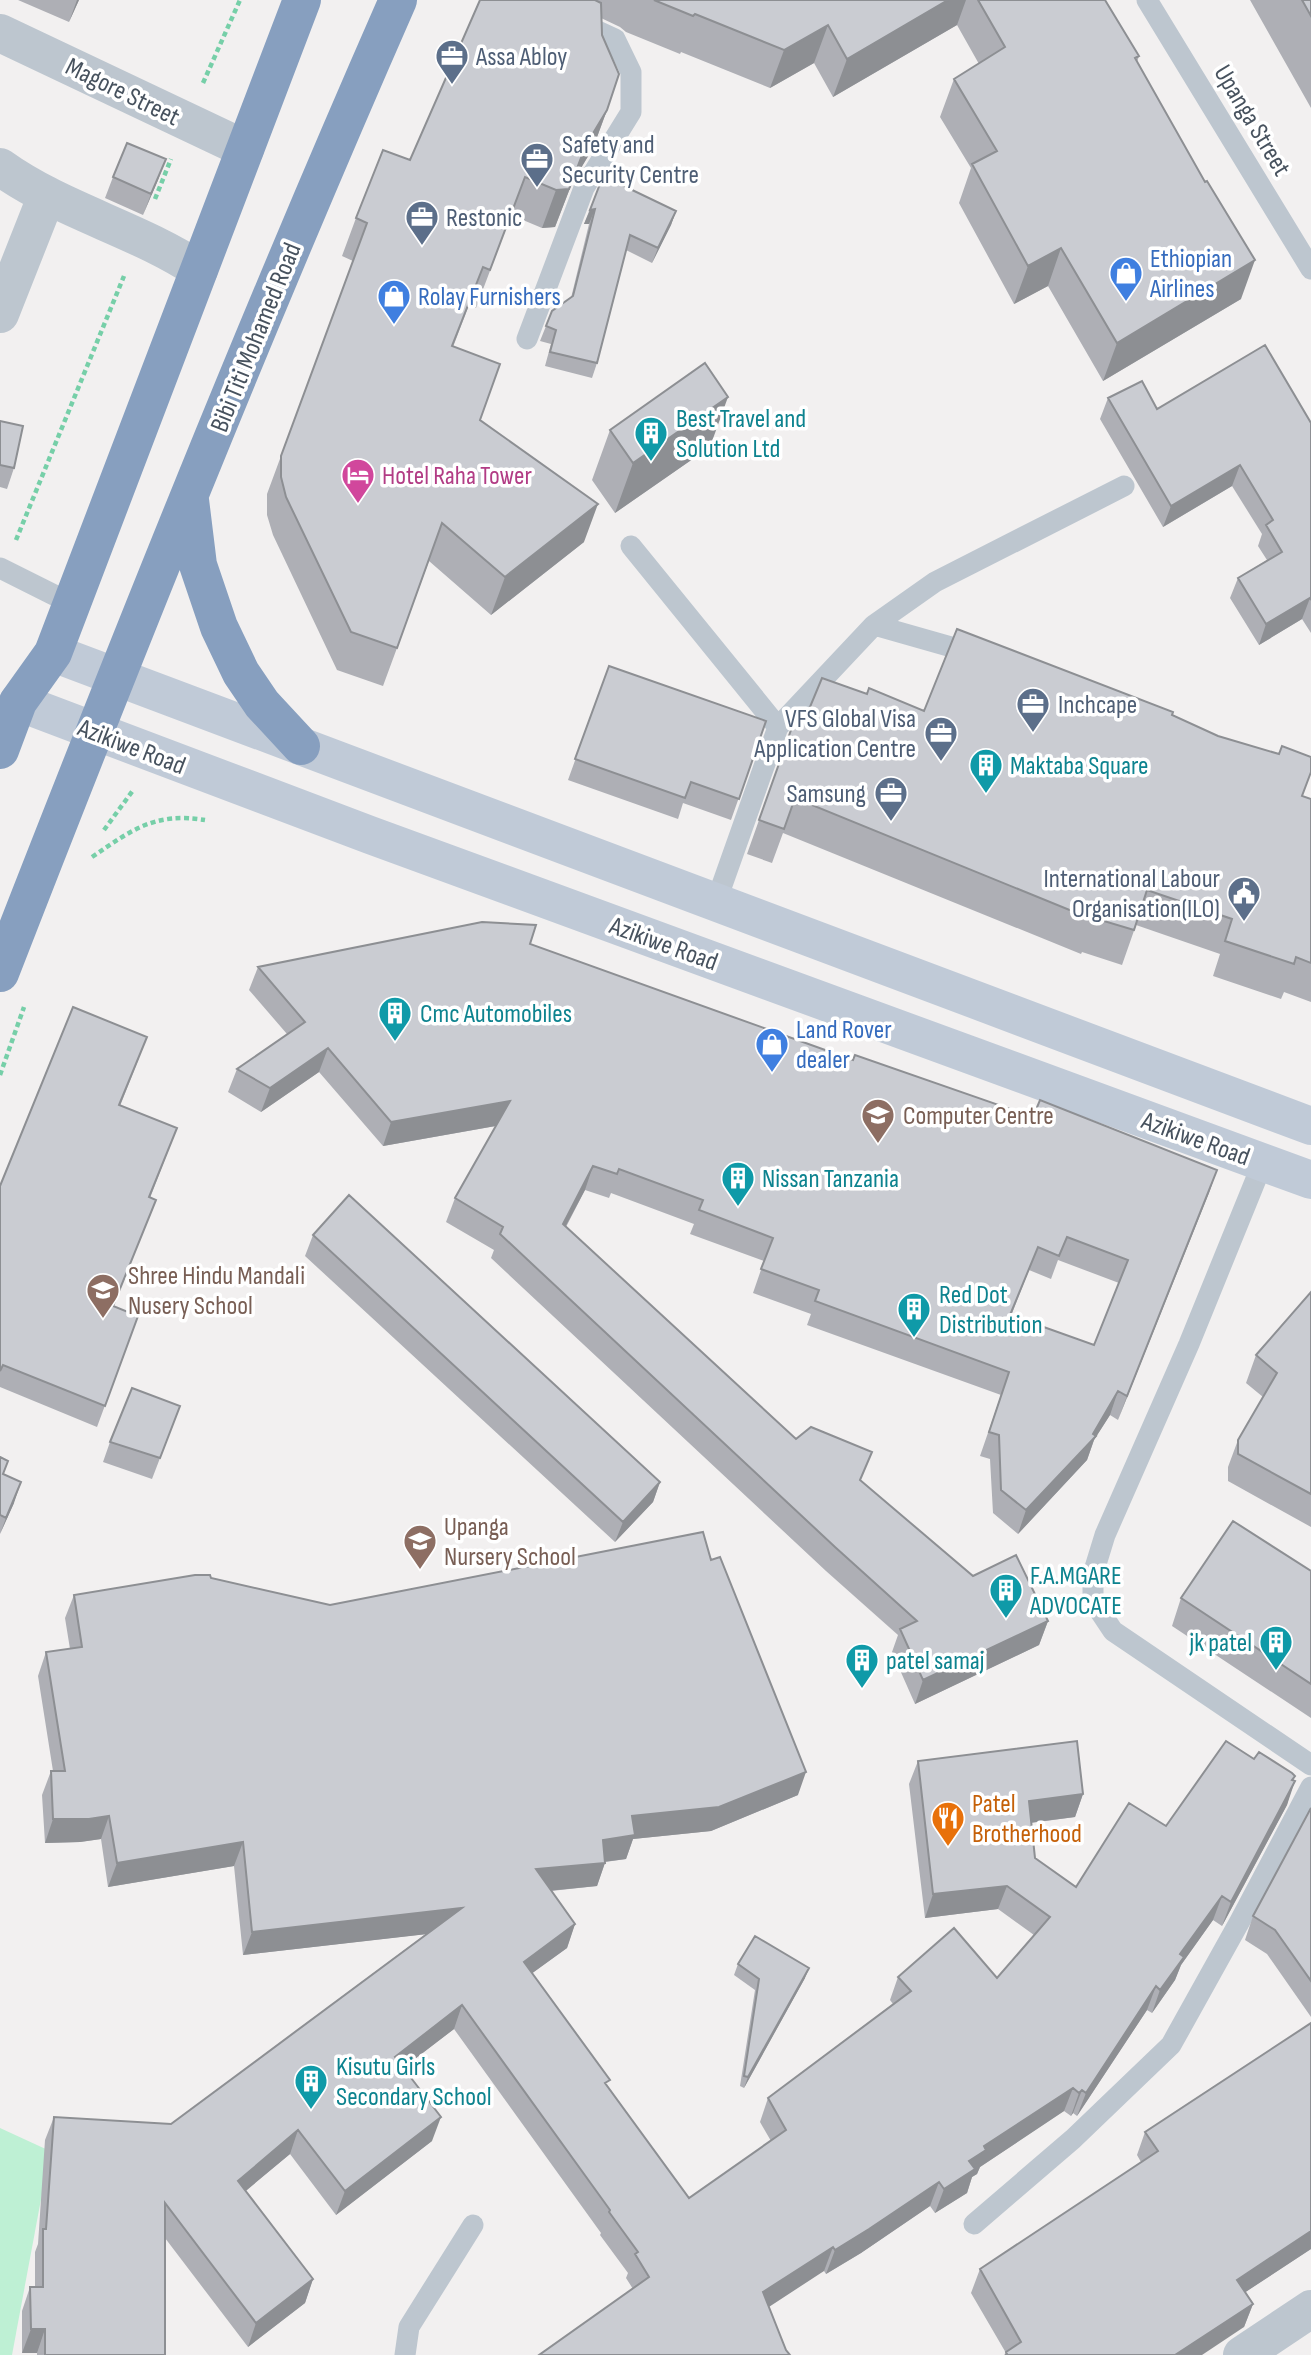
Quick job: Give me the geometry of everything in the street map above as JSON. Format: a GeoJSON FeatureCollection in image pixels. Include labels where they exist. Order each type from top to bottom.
{"type":"FeatureCollection","features":[{"type":"Feature","properties":{"kind":"highway"},"geometry":{"type":"LineString","coordinates":[[0,750],[18,702],[53,653],[302,0]]}},
{"type":"Feature","properties":{"kind":"highway","name":"Bibi Titi Mohamed Road"},"geometry":{"type":"LineString","coordinates":[[94,732],[325,166],[398,0]]}},
{"type":"Feature","properties":{"kind":"highway"},"geometry":{"type":"LineString","coordinates":[[190,498],[198,565],[219,627],[262,704],[301,746]]}},
{"type":"Feature","properties":{"kind":"highway"},"geometry":{"type":"LineString","coordinates":[[0,973],[94,732]]}},
{"type":"Feature","properties":{"kind":"street","name":"Magore Street"},"geometry":{"type":"LineString","coordinates":[[0,33],[245,149]]}},
{"type":"Feature","properties":{"kind":"street"},"geometry":{"type":"LineString","coordinates":[[0,167],[47,195],[179,256],[199,270]]}},
{"type":"Feature","properties":{"kind":"street"},"geometry":{"type":"LineString","coordinates":[[0,314],[47,195]]}},
{"type":"Feature","properties":{"kind":"street","name":"Azikiwe Road"},"geometry":{"type":"LineString","coordinates":[[53,653],[1311,1126]]}},
{"type":"Feature","properties":{"kind":"street","name":"Azikiwe Road"},"geometry":{"type":"LineString","coordinates":[[18,702],[1311,1180]]}},
{"type":"Feature","properties":{"kind":"street"},"geometry":{"type":"LineString","coordinates":[[1242,2355],[1311,2309]]}},
{"type":"Feature","properties":{"kind":"lane"},"geometry":{"type":"LineString","coordinates":[[527,339],[584,188],[631,112],[631,72],[615,39],[530,0]]}},
{"type":"Feature","properties":{"kind":"lane","name":"Upanga Street"},"geometry":{"type":"LineString","coordinates":[[1147,0],[1311,269]]}},
{"type":"Feature","properties":{"kind":"lane"},"geometry":{"type":"LineString","coordinates":[[716,902],[778,727],[874,625],[935,582],[1124,486]]}},
{"type":"Feature","properties":{"kind":"lane"},"geometry":{"type":"LineString","coordinates":[[631,546],[778,727]]}},
{"type":"Feature","properties":{"kind":"lane"},"geometry":{"type":"LineString","coordinates":[[2,569],[72,604]]}},
{"type":"Feature","properties":{"kind":"lane"},"geometry":{"type":"LineString","coordinates":[[874,625],[990,659]]}},
{"type":"Feature","properties":{"kind":"lane"},"geometry":{"type":"LineString","coordinates":[[1263,1162],[1189,1344],[1105,1535],[1093,1574],[1093,1601],[1113,1631],[1311,1765]]}},
{"type":"Feature","properties":{"kind":"lane"},"geometry":{"type":"LineString","coordinates":[[974,2224],[1073,2139],[1171,2045],[1311,1787]]}},
{"type":"Feature","properties":{"kind":"lane"},"geometry":{"type":"LineString","coordinates":[[405,2355],[409,2327],[473,2225]]}},
{"type":"Feature","properties":{"kind":"path"},"geometry":{"type":"LineString","coordinates":[[2,569],[186,121],[240,0]]}},
{"type":"Feature","properties":{"kind":"path"},"geometry":{"type":"LineString","coordinates":[[87,861],[120,838],[158,819],[186,817],[215,822]]}},
{"type":"Feature","properties":{"kind":"green space"},"geometry":{"type":"Polygon","coordinates":[[[0,2128],[50,2151],[12,2355],[0,2355],[0,2128]]]}},
{"type":"Feature","properties":{"kind":"building"},"geometry":{"type":"Polygon","coordinates":[[[480,0],[595,0],[601,3],[602,35],[619,74],[607,110],[586,145],[569,189],[556,190],[525,177],[490,270],[483,267],[452,346],[500,364],[480,420],[598,504],[505,577],[442,523],[397,648],[351,632],[286,497],[281,477],[281,456],[367,223],[356,218],[383,150],[410,160],[480,0]]]}},
{"type":"Feature","properties":{"kind":"building"},"geometry":{"type":"Polygon","coordinates":[[[654,0],[948,0],[847,59],[828,25],[784,50],[654,0]]]}},
{"type":"Feature","properties":{"kind":"building"},"geometry":{"type":"Polygon","coordinates":[[[978,0],[1105,0],[1139,56],[1135,58],[1205,182],[1207,181],[1255,260],[1117,343],[1061,248],[1028,266],[972,164],[997,151],[954,79],[1005,47],[978,0]]]}},
{"type":"Feature","properties":{"kind":"building"},"geometry":{"type":"Polygon","coordinates":[[[1302,0],[1311,0],[1311,16],[1302,0]]]}},
{"type":"Feature","properties":{"kind":"building"},"geometry":{"type":"Polygon","coordinates":[[[127,143],[166,159],[151,194],[113,177],[127,143]]]}},
{"type":"Feature","properties":{"kind":"building"},"geometry":{"type":"Polygon","coordinates":[[[603,176],[676,211],[658,248],[630,235],[597,363],[550,352],[556,330],[546,326],[552,311],[573,296],[595,209],[590,210],[603,176]]]}},
{"type":"Feature","properties":{"kind":"building"},"geometry":{"type":"Polygon","coordinates":[[[1265,345],[1311,423],[1311,600],[1310,598],[1266,624],[1238,578],[1282,552],[1266,525],[1273,520],[1240,465],[1171,506],[1108,398],[1142,381],[1157,409],[1265,345]]]}},
{"type":"Feature","properties":{"kind":"building"},"geometry":{"type":"Polygon","coordinates":[[[705,363],[728,397],[633,463],[610,430],[705,363]]]}},
{"type":"Feature","properties":{"kind":"building"},"geometry":{"type":"Polygon","coordinates":[[[0,421],[23,426],[14,468],[0,465],[0,421]]]}},
{"type":"Feature","properties":{"kind":"building"},"geometry":{"type":"Polygon","coordinates":[[[957,629],[1173,712],[1172,715],[1218,736],[1279,754],[1282,746],[1311,757],[1311,772],[1302,796],[1311,799],[1311,963],[1296,957],[1294,964],[1225,941],[1232,919],[1147,890],[1134,930],[1094,920],[795,798],[784,829],[759,820],[796,716],[805,719],[822,678],[867,694],[869,688],[924,711],[957,629]]]}},
{"type":"Feature","properties":{"kind":"building"},"geometry":{"type":"Polygon","coordinates":[[[609,666],[766,721],[739,799],[691,782],[685,798],[575,759],[609,666]]]}},
{"type":"Feature","properties":{"kind":"building"},"geometry":{"type":"Polygon","coordinates":[[[482,922],[536,925],[530,944],[853,1060],[855,1055],[1033,1117],[1040,1100],[1217,1170],[1127,1396],[1118,1391],[1093,1434],[1096,1436],[1026,1510],[1001,1490],[999,1435],[989,1432],[1009,1372],[815,1301],[819,1290],[761,1269],[773,1238],[699,1210],[703,1200],[619,1169],[617,1174],[593,1166],[563,1224],[796,1439],[811,1427],[872,1452],[860,1480],[973,1576],[1016,1555],[1048,1621],[923,1680],[900,1629],[917,1621],[500,1234],[503,1227],[455,1198],[510,1101],[391,1122],[328,1048],[270,1088],[237,1069],[305,1022],[258,967],[482,922]],[[1067,1237],[1059,1256],[1038,1247],[1010,1315],[1094,1345],[1128,1260],[1067,1237]]]}},
{"type":"Feature","properties":{"kind":"building"},"geometry":{"type":"Polygon","coordinates":[[[73,1007],[147,1037],[119,1105],[177,1128],[149,1197],[156,1200],[113,1306],[138,1316],[105,1406],[3,1365],[0,1371],[0,1186],[73,1007]]]}},
{"type":"Feature","properties":{"kind":"building"},"geometry":{"type":"Polygon","coordinates":[[[349,1195],[660,1482],[623,1522],[313,1235],[349,1195]]]}},
{"type":"Feature","properties":{"kind":"building"},"geometry":{"type":"Polygon","coordinates":[[[1311,1292],[1311,1494],[1238,1454],[1238,1440],[1277,1373],[1256,1355],[1311,1292]]]}},
{"type":"Feature","properties":{"kind":"building"},"geometry":{"type":"Polygon","coordinates":[[[132,1388],[180,1406],[160,1458],[110,1442],[132,1388]]]}},
{"type":"Feature","properties":{"kind":"building"},"geometry":{"type":"Polygon","coordinates":[[[0,1457],[8,1461],[3,1474],[21,1482],[6,1518],[0,1515],[0,1457]]]}},
{"type":"Feature","properties":{"kind":"building","name":"jk patel"},"geometry":{"type":"Polygon","coordinates":[[[1233,1521],[1311,1571],[1311,1684],[1181,1598],[1233,1521]]]}},
{"type":"Feature","properties":{"kind":"building"},"geometry":{"type":"Polygon","coordinates":[[[703,1532],[711,1560],[720,1557],[806,1772],[719,1807],[632,1816],[635,1835],[603,1840],[605,1863],[536,1869],[575,1924],[524,1962],[610,2080],[605,2083],[689,2198],[786,2130],[768,2098],[911,1991],[898,1977],[954,1928],[997,1978],[1050,1917],[1007,1886],[933,1894],[918,1761],[1077,1741],[1083,1794],[1029,1801],[1035,1858],[1076,1887],[1129,1803],[1166,1826],[1226,1741],[1254,1759],[1259,1752],[1292,1773],[1295,1776],[1292,1780],[1295,1781],[1231,1902],[1222,1896],[1180,1954],[1184,1957],[1160,1990],[1156,1986],[1086,2093],[1082,2090],[1079,2093],[1073,2088],[984,2146],[986,2150],[969,2161],[975,2169],[944,2189],[939,2182],[869,2229],[835,2250],[833,2247],[763,2292],[790,2355],[539,2355],[649,2277],[635,2254],[638,2252],[610,2210],[462,2005],[395,2057],[441,2117],[345,2191],[298,2130],[238,2181],[313,2279],[256,2323],[165,2203],[165,2355],[45,2355],[45,2329],[31,2329],[30,2287],[43,2287],[43,2229],[46,2229],[54,2117],[171,2124],[462,1908],[252,1932],[243,1842],[117,1863],[109,1816],[53,1819],[51,1771],[65,1771],[46,1652],[82,1647],[74,1595],[195,1575],[210,1575],[211,1578],[330,1605],[703,1532]]]}},
{"type":"Feature","properties":{"kind":"building"},"geometry":{"type":"Polygon","coordinates":[[[1311,1808],[1311,1981],[1275,1930],[1253,1916],[1311,1808]]]}},
{"type":"Feature","properties":{"kind":"building"},"geometry":{"type":"Polygon","coordinates":[[[755,1936],[809,1968],[748,2077],[744,2076],[759,1979],[738,1964],[755,1936]]]}},
{"type":"Feature","properties":{"kind":"building"},"geometry":{"type":"Polygon","coordinates":[[[1311,2023],[1311,2231],[1237,2280],[1253,2304],[1175,2355],[1005,2355],[1021,2342],[980,2269],[1158,2151],[1145,2132],[1311,2023]]]}},
{"type":"Feature","properties":{"kind":"place","name":"Assa Abloy"},"geometry":{"type":"Point","coordinates":[452,86]}},
{"type":"Feature","properties":{"kind":"place","name":"Safety and Security Centre"},"geometry":{"type":"Point","coordinates":[537,189]}},
{"type":"Feature","properties":{"kind":"place","name":"Restonic"},"geometry":{"type":"Point","coordinates":[422,247]}},
{"type":"Feature","properties":{"kind":"place","name":"Ethiopian Airlines"},"geometry":{"type":"Point","coordinates":[1126,303]}},
{"type":"Feature","properties":{"kind":"place","name":"Rolay Furnishers"},"geometry":{"type":"Point","coordinates":[394,326]}},
{"type":"Feature","properties":{"kind":"place","name":"Best Travel and Solution Ltd"},"geometry":{"type":"Point","coordinates":[651,463]}},
{"type":"Feature","properties":{"kind":"place","name":"Hotel Raha Tower"},"geometry":{"type":"Point","coordinates":[358,505]}},
{"type":"Feature","properties":{"kind":"place","name":"Inchcape"},"geometry":{"type":"Point","coordinates":[1033,734]}},
{"type":"Feature","properties":{"kind":"place","name":"VFS Global Visa Application Centre"},"geometry":{"type":"Point","coordinates":[941,763]}},
{"type":"Feature","properties":{"kind":"place","name":"Maktaba Square"},"geometry":{"type":"Point","coordinates":[986,795]}},
{"type":"Feature","properties":{"kind":"place","name":"Samsung"},"geometry":{"type":"Point","coordinates":[891,823]}},
{"type":"Feature","properties":{"kind":"place","name":"International Labour Organisation(ILO)"},"geometry":{"type":"Point","coordinates":[1244,923]}},
{"type":"Feature","properties":{"kind":"place","name":"Cmc Automobiles"},"geometry":{"type":"Point","coordinates":[395,1043]}},
{"type":"Feature","properties":{"kind":"place","name":"Land Rover dealer"},"geometry":{"type":"Point","coordinates":[772,1074]}},
{"type":"Feature","properties":{"kind":"place","name":"Computer Centre"},"geometry":{"type":"Point","coordinates":[878,1145]}},
{"type":"Feature","properties":{"kind":"place","name":"Nissan Tanzania"},"geometry":{"type":"Point","coordinates":[738,1208]}},
{"type":"Feature","properties":{"kind":"place","name":"Shree Hindu Mandali Nusery School"},"geometry":{"type":"Point","coordinates":[103,1320]}},
{"type":"Feature","properties":{"kind":"place","name":"Red Dot Distribution"},"geometry":{"type":"Point","coordinates":[914,1339]}},
{"type":"Feature","properties":{"kind":"place","name":"Upanga Nursery School"},"geometry":{"type":"Point","coordinates":[420,1571]}},
{"type":"Feature","properties":{"kind":"place","name":"F.A.MGARE ADVOCATE"},"geometry":{"type":"Point","coordinates":[1006,1620]}},
{"type":"Feature","properties":{"kind":"place","name":"jk patel"},"geometry":{"type":"Point","coordinates":[1276,1672]}},
{"type":"Feature","properties":{"kind":"place","name":"patel samaj"},"geometry":{"type":"Point","coordinates":[862,1690]}},
{"type":"Feature","properties":{"kind":"place","name":"Patel Brotherhood"},"geometry":{"type":"Point","coordinates":[948,1848]}},
{"type":"Feature","properties":{"kind":"place","name":"Kisutu Girls Secondary School"},"geometry":{"type":"Point","coordinates":[311,2111]}}]}
